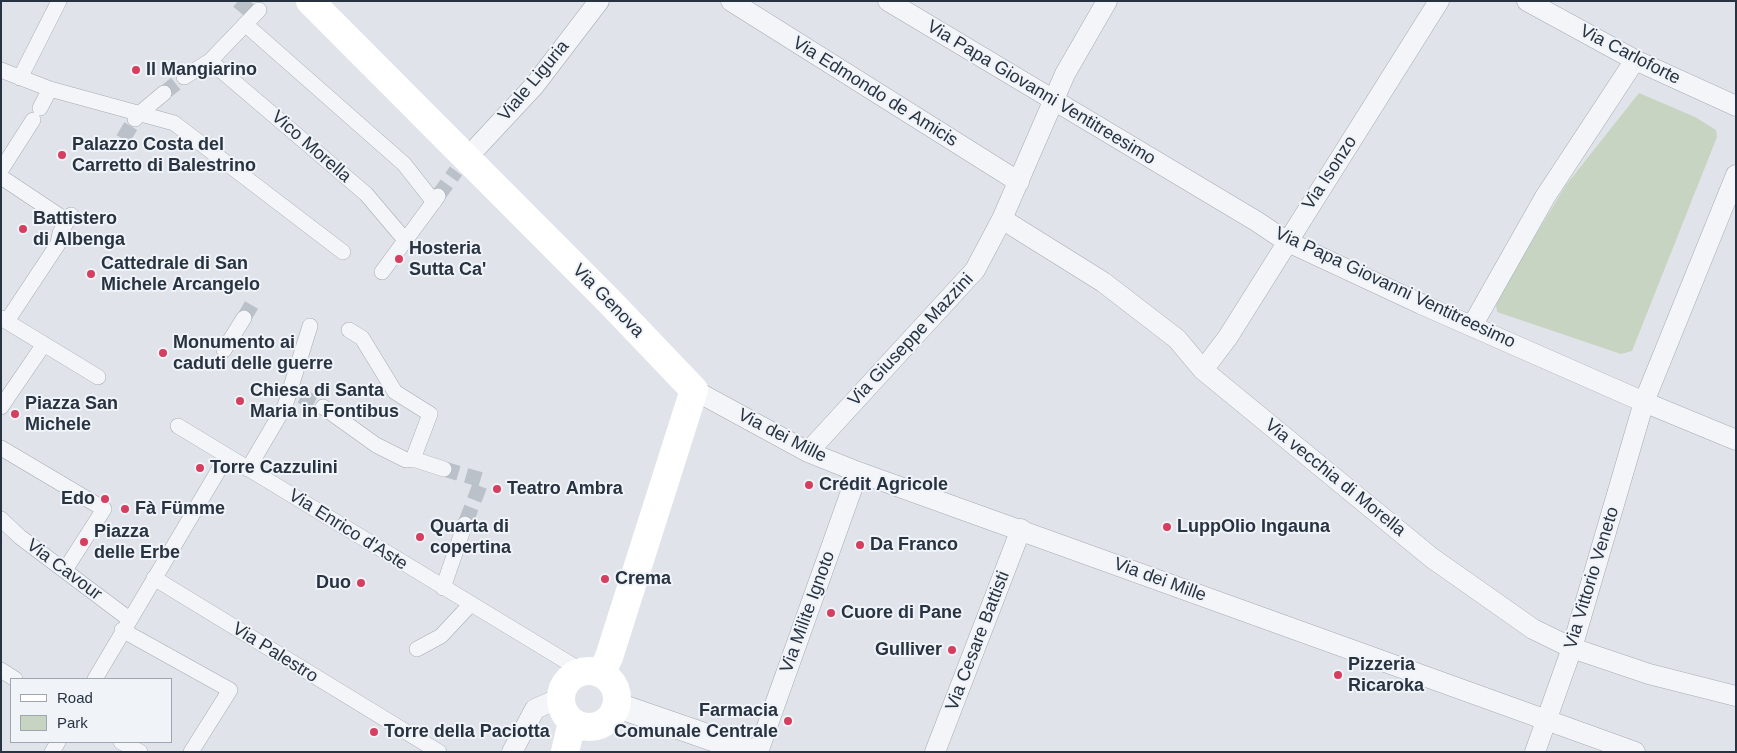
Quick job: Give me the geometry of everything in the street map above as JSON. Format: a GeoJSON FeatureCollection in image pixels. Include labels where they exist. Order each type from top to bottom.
{"type":"FeatureCollection","features":[{"type":"Feature","properties":{"kind":"main road","name":"Via Genova"},"geometry":{"type":"LineString","coordinates":[[310,1],[461,165],[610,302],[694,390]]}},
{"type":"Feature","properties":{"kind":"main road"},"geometry":{"type":"LineString","coordinates":[[565,752],[566,681],[591,673],[609,657],[694,390]]}},
{"type":"Feature","properties":{"kind":"main road"},"geometry":{"type":"LineString","coordinates":[[566,710],[583,727],[596,726],[611,716],[616,705],[614,687],[591,673]]}},
{"type":"Feature","properties":{"kind":"street"},"geometry":{"type":"LineString","coordinates":[[20,78],[59,1]]}},
{"type":"Feature","properties":{"kind":"street","name":"Viale Liguria"},"geometry":{"type":"LineString","coordinates":[[461,165],[534,86],[599,1]]}},
{"type":"Feature","properties":{"kind":"street","name":"Via Edmondo de Amicis"},"geometry":{"type":"LineString","coordinates":[[731,1],[1019,182]]}},
{"type":"Feature","properties":{"kind":"street","name":"Via Papa Giovanni Ventitreesimo"},"geometry":{"type":"LineString","coordinates":[[888,1],[1256,221],[1286,241],[1472,326],[1644,402],[1736,440]]}},
{"type":"Feature","properties":{"kind":"street"},"geometry":{"type":"LineString","coordinates":[[1002,219],[1065,74],[1107,1]]}},
{"type":"Feature","properties":{"kind":"street","name":"Via Isonzo"},"geometry":{"type":"LineString","coordinates":[[1203,370],[1228,337],[1286,241],[1439,1]]}},
{"type":"Feature","properties":{"kind":"street","name":"Via Carloforte"},"geometry":{"type":"LineString","coordinates":[[1527,1],[1635,60],[1736,106]]}},
{"type":"Feature","properties":{"kind":"street"},"geometry":{"type":"LineString","coordinates":[[184,76],[210,61],[252,15],[404,164],[436,199],[382,272]]}},
{"type":"Feature","properties":{"kind":"street"},"geometry":{"type":"LineString","coordinates":[[1472,326],[1545,197],[1635,60]]}},
{"type":"Feature","properties":{"kind":"street","name":"Vico Morella"},"geometry":{"type":"LineString","coordinates":[[210,61],[366,194],[406,240]]}},
{"type":"Feature","properties":{"kind":"street"},"geometry":{"type":"LineString","coordinates":[[1,70],[50,89],[137,116],[174,123],[343,252]]}},
{"type":"Feature","properties":{"kind":"street"},"geometry":{"type":"LineString","coordinates":[[1,170],[37,114],[50,89]]}},
{"type":"Feature","properties":{"kind":"street"},"geometry":{"type":"LineString","coordinates":[[137,116],[164,93]]}},
{"type":"Feature","properties":{"kind":"street","name":"Via Vittorio Veneto"},"geometry":{"type":"LineString","coordinates":[[1535,752],[1572,648],[1644,402],[1736,175]]}},
{"type":"Feature","properties":{"kind":"street"},"geometry":{"type":"LineString","coordinates":[[1,177],[69,218],[60,233],[58,244],[4,319],[98,377]]}},
{"type":"Feature","properties":{"kind":"street","name":"Via vecchia di Morella"},"geometry":{"type":"LineString","coordinates":[[1002,219],[1103,282],[1177,339],[1203,370],[1432,558],[1533,629],[1572,648],[1649,674],[1736,696]]}},
{"type":"Feature","properties":{"kind":"street","name":"Via Giuseppe Mazzini"},"geometry":{"type":"LineString","coordinates":[[808,452],[975,270],[1002,219]]}},
{"type":"Feature","properties":{"kind":"street"},"geometry":{"type":"LineString","coordinates":[[224,350],[244,318]]}},
{"type":"Feature","properties":{"kind":"street"},"geometry":{"type":"LineString","coordinates":[[248,469],[285,406],[296,393],[310,326]]}},
{"type":"Feature","properties":{"kind":"street"},"geometry":{"type":"LineString","coordinates":[[349,330],[362,338],[395,392],[430,414],[413,459]]}},
{"type":"Feature","properties":{"kind":"street"},"geometry":{"type":"LineString","coordinates":[[1,407],[44,344]]}},
{"type":"Feature","properties":{"kind":"street","name":"Via dei Mille"},"geometry":{"type":"LineString","coordinates":[[694,390],[808,452],[858,472],[1635,752]]}},
{"type":"Feature","properties":{"kind":"street"},"geometry":{"type":"LineString","coordinates":[[323,407],[376,445],[406,460],[413,459],[444,469]]}},
{"type":"Feature","properties":{"kind":"street","name":"Via Enrico d'Aste"},"geometry":{"type":"LineString","coordinates":[[178,426],[470,605],[591,673]]}},
{"type":"Feature","properties":{"kind":"street"},"geometry":{"type":"LineString","coordinates":[[1,448],[97,503],[65,570]]}},
{"type":"Feature","properties":{"kind":"street"},"geometry":{"type":"LineString","coordinates":[[95,678],[227,456]]}},
{"type":"Feature","properties":{"kind":"street","name":"Via Milite Ignoto"},"geometry":{"type":"LineString","coordinates":[[748,751],[858,472]]}},
{"type":"Feature","properties":{"kind":"street","name":"Via Cavour"},"geometry":{"type":"LineString","coordinates":[[1,519],[20,537],[65,570],[126,625],[230,690],[191,752]]}},
{"type":"Feature","properties":{"kind":"street"},"geometry":{"type":"LineString","coordinates":[[443,588],[465,524]]}},
{"type":"Feature","properties":{"kind":"street","name":"Via Cesare Battisti"},"geometry":{"type":"LineString","coordinates":[[935,752],[1021,530]]}},
{"type":"Feature","properties":{"kind":"street","name":"Via Palestro"},"geometry":{"type":"LineString","coordinates":[[154,578],[396,727],[429,750]]}},
{"type":"Feature","properties":{"kind":"street"},"geometry":{"type":"LineString","coordinates":[[417,649],[441,636],[470,605]]}},
{"type":"Feature","properties":{"kind":"street"},"geometry":{"type":"LineString","coordinates":[[1,670],[13,678]]}},
{"type":"Feature","properties":{"kind":"street"},"geometry":{"type":"LineString","coordinates":[[616,705],[748,751]]}},
{"type":"Feature","properties":{"kind":"street"},"geometry":{"type":"LineString","coordinates":[[512,752],[535,709],[566,710]]}},
{"type":"Feature","properties":{"kind":"street"},"geometry":{"type":"LineString","coordinates":[[123,743],[140,752]]}},
{"type":"Feature","properties":{"kind":"green space"},"geometry":{"type":"Polygon","coordinates":[[[1639,93],[1695,117],[1716,130],[1717,137],[1632,351],[1621,354],[1497,312],[1496,304],[1505,285],[1566,185],[1639,93]]]}},
{"type":"Feature","properties":{"kind":"tunnel"},"geometry":{"type":"LineString","coordinates":[[238,1],[250,11]]}},
{"type":"Feature","properties":{"kind":"tunnel"},"geometry":{"type":"LineString","coordinates":[[164,93],[184,77]]}},
{"type":"Feature","properties":{"kind":"tunnel"},"geometry":{"type":"LineString","coordinates":[[123,139],[135,119]]}},
{"type":"Feature","properties":{"kind":"tunnel"},"geometry":{"type":"LineString","coordinates":[[438,196],[456,171]]}},
{"type":"Feature","properties":{"kind":"tunnel"},"geometry":{"type":"LineString","coordinates":[[244,318],[255,299]]}},
{"type":"Feature","properties":{"kind":"tunnel"},"geometry":{"type":"LineString","coordinates":[[301,396],[323,407]]}},
{"type":"Feature","properties":{"kind":"tunnel"},"geometry":{"type":"LineString","coordinates":[[444,469],[482,480],[465,524]]}},
{"type":"Feature","properties":{"kind":"place","name":"Il Mangiarino"},"geometry":{"type":"Point","coordinates":[136,70]}},
{"type":"Feature","properties":{"kind":"place","name":"Palazzo Costa del Carretto di Balestrino"},"geometry":{"type":"Point","coordinates":[62,155]}},
{"type":"Feature","properties":{"kind":"place","name":"Battistero di Albenga"},"geometry":{"type":"Point","coordinates":[23,229]}},
{"type":"Feature","properties":{"kind":"place","name":"Hosteria Sutta Ca'"},"geometry":{"type":"Point","coordinates":[399,259]}},
{"type":"Feature","properties":{"kind":"place","name":"Cattedrale di San Michele Arcangelo"},"geometry":{"type":"Point","coordinates":[91,274]}},
{"type":"Feature","properties":{"kind":"place","name":"Monumento ai caduti delle guerre"},"geometry":{"type":"Point","coordinates":[163,353]}},
{"type":"Feature","properties":{"kind":"place","name":"Chiesa di Santa Maria in Fontibus"},"geometry":{"type":"Point","coordinates":[240,401]}},
{"type":"Feature","properties":{"kind":"place","name":"Piazza San Michele"},"geometry":{"type":"Point","coordinates":[15,414]}},
{"type":"Feature","properties":{"kind":"place","name":"Torre Cazzulini"},"geometry":{"type":"Point","coordinates":[200,468]}},
{"type":"Feature","properties":{"kind":"place","name":"Crédit Agricole"},"geometry":{"type":"Point","coordinates":[809,485]}},
{"type":"Feature","properties":{"kind":"place","name":"Teatro Ambra"},"geometry":{"type":"Point","coordinates":[497,489]}},
{"type":"Feature","properties":{"kind":"place","name":"Edo"},"geometry":{"type":"Point","coordinates":[105,499]}},
{"type":"Feature","properties":{"kind":"place","name":"Fà Fümme"},"geometry":{"type":"Point","coordinates":[125,509]}},
{"type":"Feature","properties":{"kind":"place","name":"LuppOlio Ingauna"},"geometry":{"type":"Point","coordinates":[1167,527]}},
{"type":"Feature","properties":{"kind":"place","name":"Quarta di copertina"},"geometry":{"type":"Point","coordinates":[420,537]}},
{"type":"Feature","properties":{"kind":"place","name":"Piazza delle Erbe"},"geometry":{"type":"Point","coordinates":[84,542]}},
{"type":"Feature","properties":{"kind":"place","name":"Da Franco"},"geometry":{"type":"Point","coordinates":[860,545]}},
{"type":"Feature","properties":{"kind":"place","name":"Crema"},"geometry":{"type":"Point","coordinates":[605,579]}},
{"type":"Feature","properties":{"kind":"place","name":"Duo"},"geometry":{"type":"Point","coordinates":[361,583]}},
{"type":"Feature","properties":{"kind":"place","name":"Cuore di Pane"},"geometry":{"type":"Point","coordinates":[831,613]}},
{"type":"Feature","properties":{"kind":"place","name":"Gulliver"},"geometry":{"type":"Point","coordinates":[952,650]}},
{"type":"Feature","properties":{"kind":"place","name":"Pizzeria Ricaroka"},"geometry":{"type":"Point","coordinates":[1338,675]}},
{"type":"Feature","properties":{"kind":"place","name":"Farmacia Comunale Centrale"},"geometry":{"type":"Point","coordinates":[788,721]}},
{"type":"Feature","properties":{"kind":"place","name":"Torre della Paciotta"},"geometry":{"type":"Point","coordinates":[374,732]}}]}
